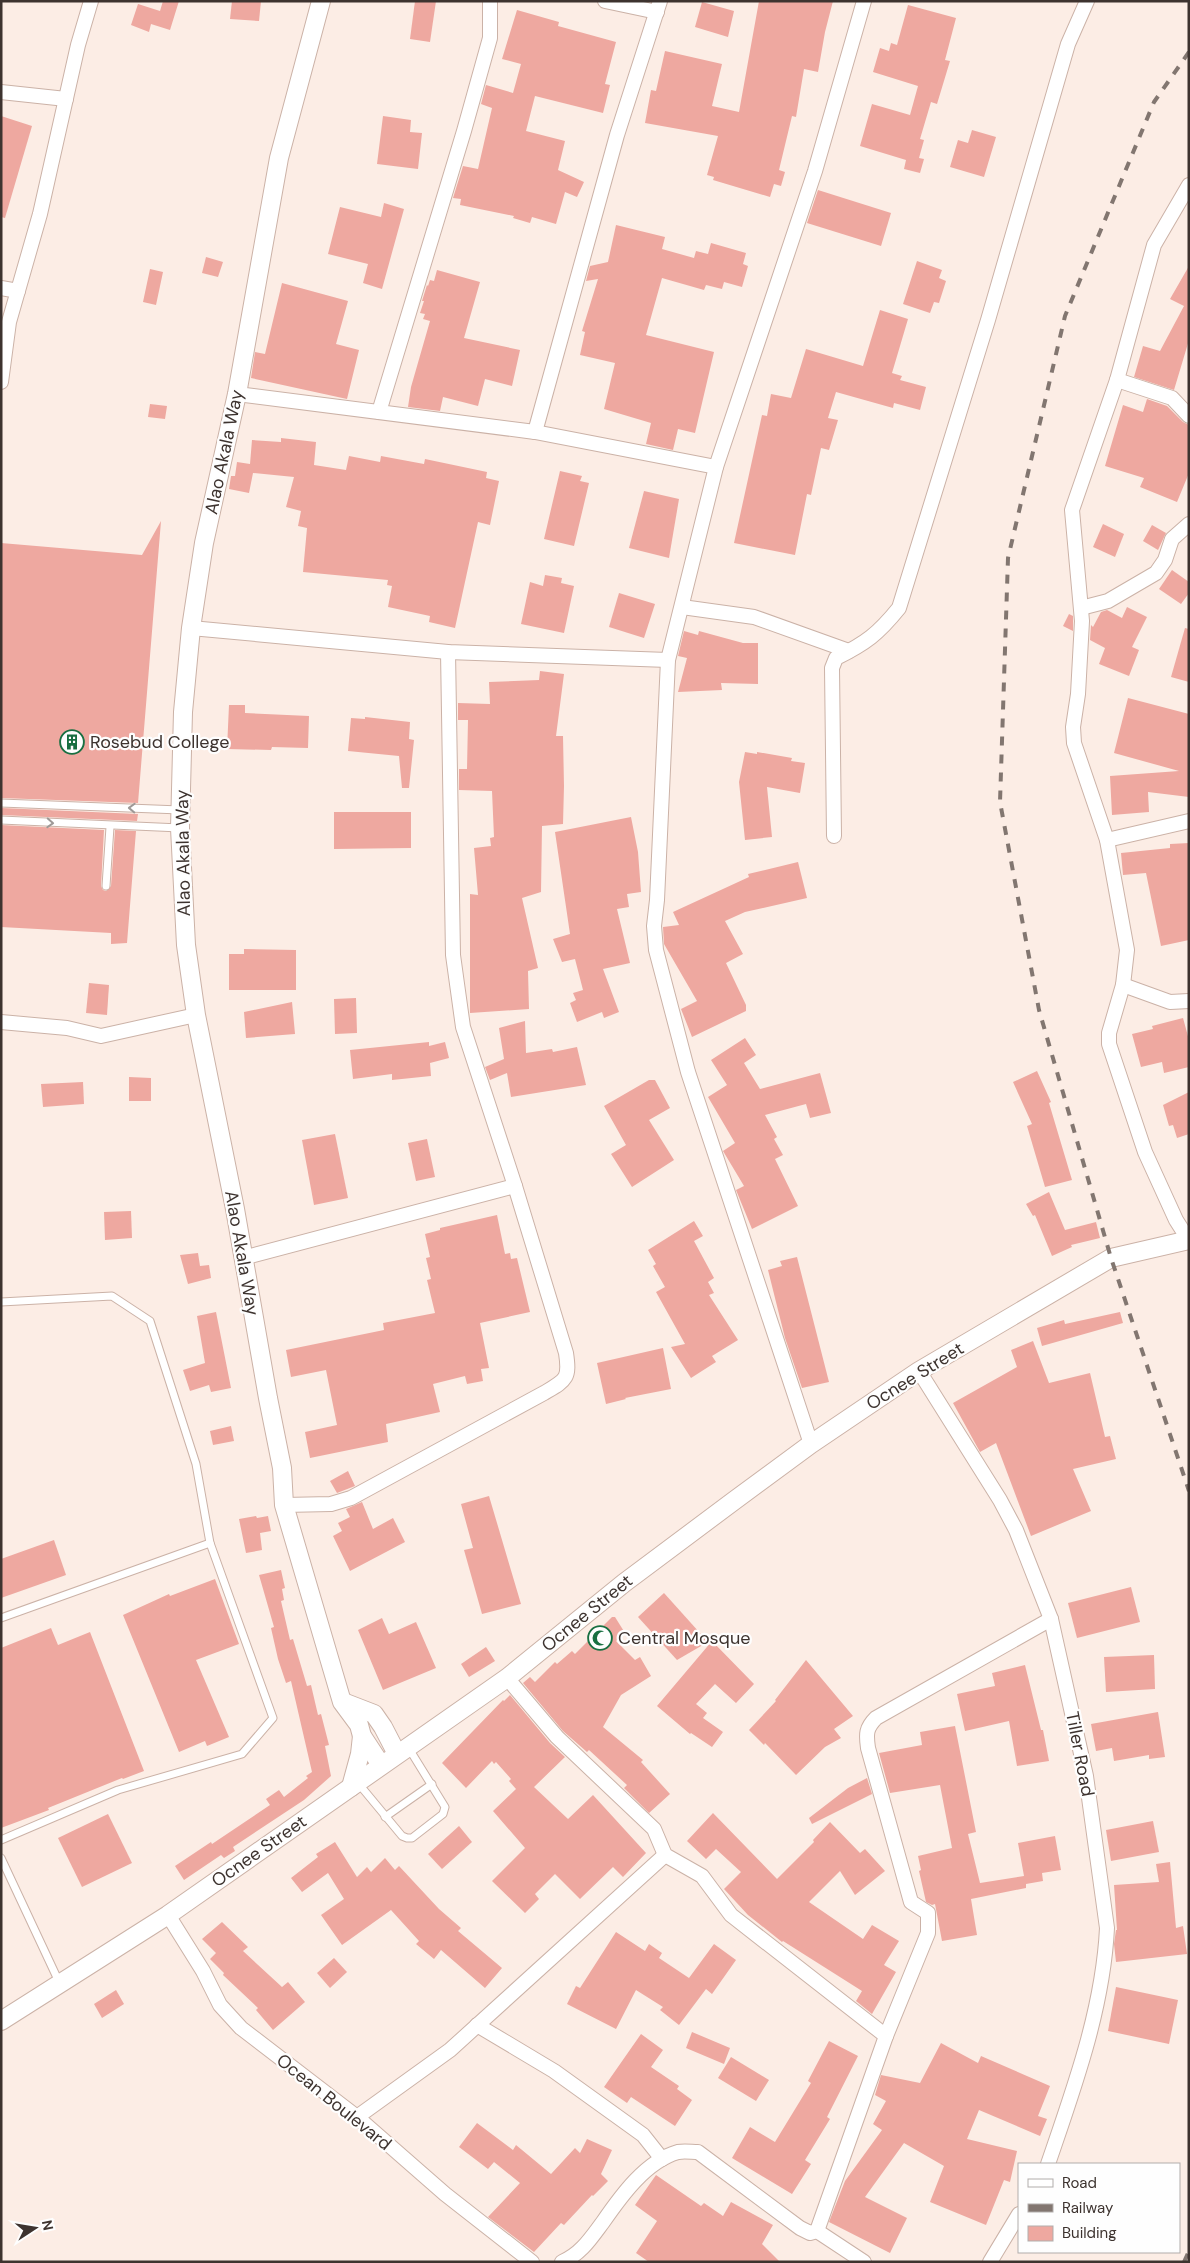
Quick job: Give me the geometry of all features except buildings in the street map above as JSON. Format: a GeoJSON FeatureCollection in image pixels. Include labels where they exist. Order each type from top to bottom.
{"type":"FeatureCollection","features":[{"type":"Feature","properties":{"kind":"street"},"geometry":{"type":"LineString","coordinates":[[1,382],[9,322],[40,214],[91,1]]}},
{"type":"Feature","properties":{"kind":"street","name":"Alao Akala Way"},"geometry":{"type":"LineString","coordinates":[[321,1],[279,158],[237,394],[204,543],[183,712],[180,828],[186,944],[196,1015],[282,1468],[284,1505],[342,1702],[359,1725],[362,1736],[382,1765]]}},
{"type":"Feature","properties":{"kind":"street"},"geometry":{"type":"LineString","coordinates":[[380,412],[490,38],[490,1]]}},
{"type":"Feature","properties":{"kind":"street"},"geometry":{"type":"LineString","coordinates":[[535,432],[617,135],[658,7],[605,1]]}},
{"type":"Feature","properties":{"kind":"street"},"geometry":{"type":"LineString","coordinates":[[811,1444],[688,1072],[656,950],[654,926],[658,900],[668,660],[716,467],[815,171],[864,1]]}},
{"type":"Feature","properties":{"kind":"street"},"geometry":{"type":"LineString","coordinates":[[834,836],[832,668],[836,658],[866,642],[883,628],[899,608],[988,320],[1068,44],[1087,1]]}},
{"type":"Feature","properties":{"kind":"street"},"geometry":{"type":"LineString","coordinates":[[1,92],[66,99]]}},
{"type":"Feature","properties":{"kind":"street"},"geometry":{"type":"LineString","coordinates":[[1189,185],[1154,245],[1117,380],[1072,510],[1081,608],[1078,694],[1073,728],[1074,743],[1107,840],[1127,950],[1123,985],[1110,1028],[1109,1044],[1145,1152],[1176,1220],[1183,1230],[1189,1234]]}},
{"type":"Feature","properties":{"kind":"street"},"geometry":{"type":"LineString","coordinates":[[1,288],[18,291]]}},
{"type":"Feature","properties":{"kind":"street"},"geometry":{"type":"LineString","coordinates":[[1117,380],[1172,398],[1189,416]]}},
{"type":"Feature","properties":{"kind":"street"},"geometry":{"type":"LineString","coordinates":[[237,394],[535,432],[716,467]]}},
{"type":"Feature","properties":{"kind":"street"},"geometry":{"type":"LineString","coordinates":[[1081,608],[1108,601],[1156,573],[1165,560],[1172,539],[1189,524]]}},
{"type":"Feature","properties":{"kind":"street"},"geometry":{"type":"LineString","coordinates":[[682,607],[754,617],[849,651]]}},
{"type":"Feature","properties":{"kind":"street"},"geometry":{"type":"LineString","coordinates":[[192,628],[448,652],[668,660]]}},
{"type":"Feature","properties":{"kind":"street"},"geometry":{"type":"LineString","coordinates":[[284,1505],[331,1504],[351,1498],[564,1381],[569,1369],[566,1353],[516,1186],[468,1042],[458,992],[453,955],[448,652]]}},
{"type":"Feature","properties":{"kind":"street"},"geometry":{"type":"LineString","coordinates":[[1107,840],[1189,821]]}},
{"type":"Feature","properties":{"kind":"street"},"geometry":{"type":"LineString","coordinates":[[1123,985],[1170,1002],[1189,1001]]}},
{"type":"Feature","properties":{"kind":"street"},"geometry":{"type":"LineString","coordinates":[[1,1022],[67,1028],[101,1036],[196,1015]]}},
{"type":"Feature","properties":{"kind":"street"},"geometry":{"type":"LineString","coordinates":[[243,1258],[516,1186]]}},
{"type":"Feature","properties":{"kind":"street","name":"Ocnee Street"},"geometry":{"type":"LineString","coordinates":[[1,2021],[168,1915],[507,1678],[624,1583],[811,1444],[919,1371],[1110,1258],[1189,1240]]}},
{"type":"Feature","properties":{"kind":"street","name":"Tiller Road"},"geometry":{"type":"LineString","coordinates":[[919,1371],[1000,1500],[1016,1530],[1051,1619],[1086,1776],[1106,1928],[1106,1950],[1085,2056],[1048,2163]]}},
{"type":"Feature","properties":{"kind":"street"},"geometry":{"type":"LineString","coordinates":[[817,2231],[886,2036],[928,1933],[928,1913],[912,1902],[868,1748],[866,1734],[869,1726],[876,1718],[1051,1619]]}},
{"type":"Feature","properties":{"kind":"street"},"geometry":{"type":"LineString","coordinates":[[507,1678],[557,1737],[654,1829],[666,1855],[702,1876],[731,1914],[886,2036]]}},
{"type":"Feature","properties":{"kind":"street"},"geometry":{"type":"LineString","coordinates":[[342,1702],[374,1714],[402,1750]]}},
{"type":"Feature","properties":{"kind":"street"},"geometry":{"type":"LineString","coordinates":[[383,1727],[398,1732],[424,1735]]}},
{"type":"Feature","properties":{"kind":"street"},"geometry":{"type":"LineString","coordinates":[[354,1785],[362,1736]]}},
{"type":"Feature","properties":{"kind":"street"},"geometry":{"type":"LineString","coordinates":[[357,2117],[450,2050],[666,1855]]}},
{"type":"Feature","properties":{"kind":"street","name":"Ocean Boulevard"},"geometry":{"type":"LineString","coordinates":[[168,1915],[203,1971],[220,2006],[241,2028],[357,2117],[446,2194],[532,2262]]}},
{"type":"Feature","properties":{"kind":"street"},"geometry":{"type":"LineString","coordinates":[[477,2025],[554,2071],[643,2135],[662,2159]]}},
{"type":"Feature","properties":{"kind":"street"},"geometry":{"type":"LineString","coordinates":[[562,2262],[585,2246],[610,2212],[642,2174],[662,2159],[680,2152],[698,2152],[800,2228],[810,2233],[817,2231],[864,2262]]}},
{"type":"Feature","properties":{"kind":"street"},"geometry":{"type":"LineString","coordinates":[[990,2262],[1018,2216]]}},
{"type":"Feature","properties":{"kind":"lane"},"geometry":{"type":"LineString","coordinates":[[1,803],[181,810]]}},
{"type":"Feature","properties":{"kind":"lane"},"geometry":{"type":"LineString","coordinates":[[1,820],[110,827],[180,828]]}},
{"type":"Feature","properties":{"kind":"lane"},"geometry":{"type":"LineString","coordinates":[[106,886],[110,827]]}},
{"type":"Feature","properties":{"kind":"lane"},"geometry":{"type":"LineString","coordinates":[[1,1302],[112,1296],[150,1321],[196,1464],[210,1542],[273,1718],[242,1754],[118,1790],[1,1840]]}},
{"type":"Feature","properties":{"kind":"lane"},"geometry":{"type":"LineString","coordinates":[[1,1618],[210,1542]]}},
{"type":"Feature","properties":{"kind":"lane"},"geometry":{"type":"LineString","coordinates":[[354,1785],[402,1836],[412,1838],[443,1814],[444,1810],[442,1800],[432,1784],[402,1750]]}},
{"type":"Feature","properties":{"kind":"lane"},"geometry":{"type":"LineString","coordinates":[[385,1817],[432,1784]]}},
{"type":"Feature","properties":{"kind":"lane"},"geometry":{"type":"LineString","coordinates":[[1,1858],[60,1985]]}},
{"type":"Feature","properties":{"kind":"railway"},"geometry":{"type":"LineString","coordinates":[[1189,52],[1154,102],[1065,316],[1008,558],[1000,802],[1039,1010],[1111,1258],[1189,1491]]}},
{"type":"Feature","properties":{"kind":"railway"},"geometry":{"type":"LineString","coordinates":[[1184,2262],[1189,2251]]}},
{"type":"Feature","properties":{"kind":"place","name":"Rosebud College"},"geometry":{"type":"Point","coordinates":[72,742]}},
{"type":"Feature","properties":{"kind":"place","name":"Central Mosque"},"geometry":{"type":"Point","coordinates":[600,1638]}}]}
